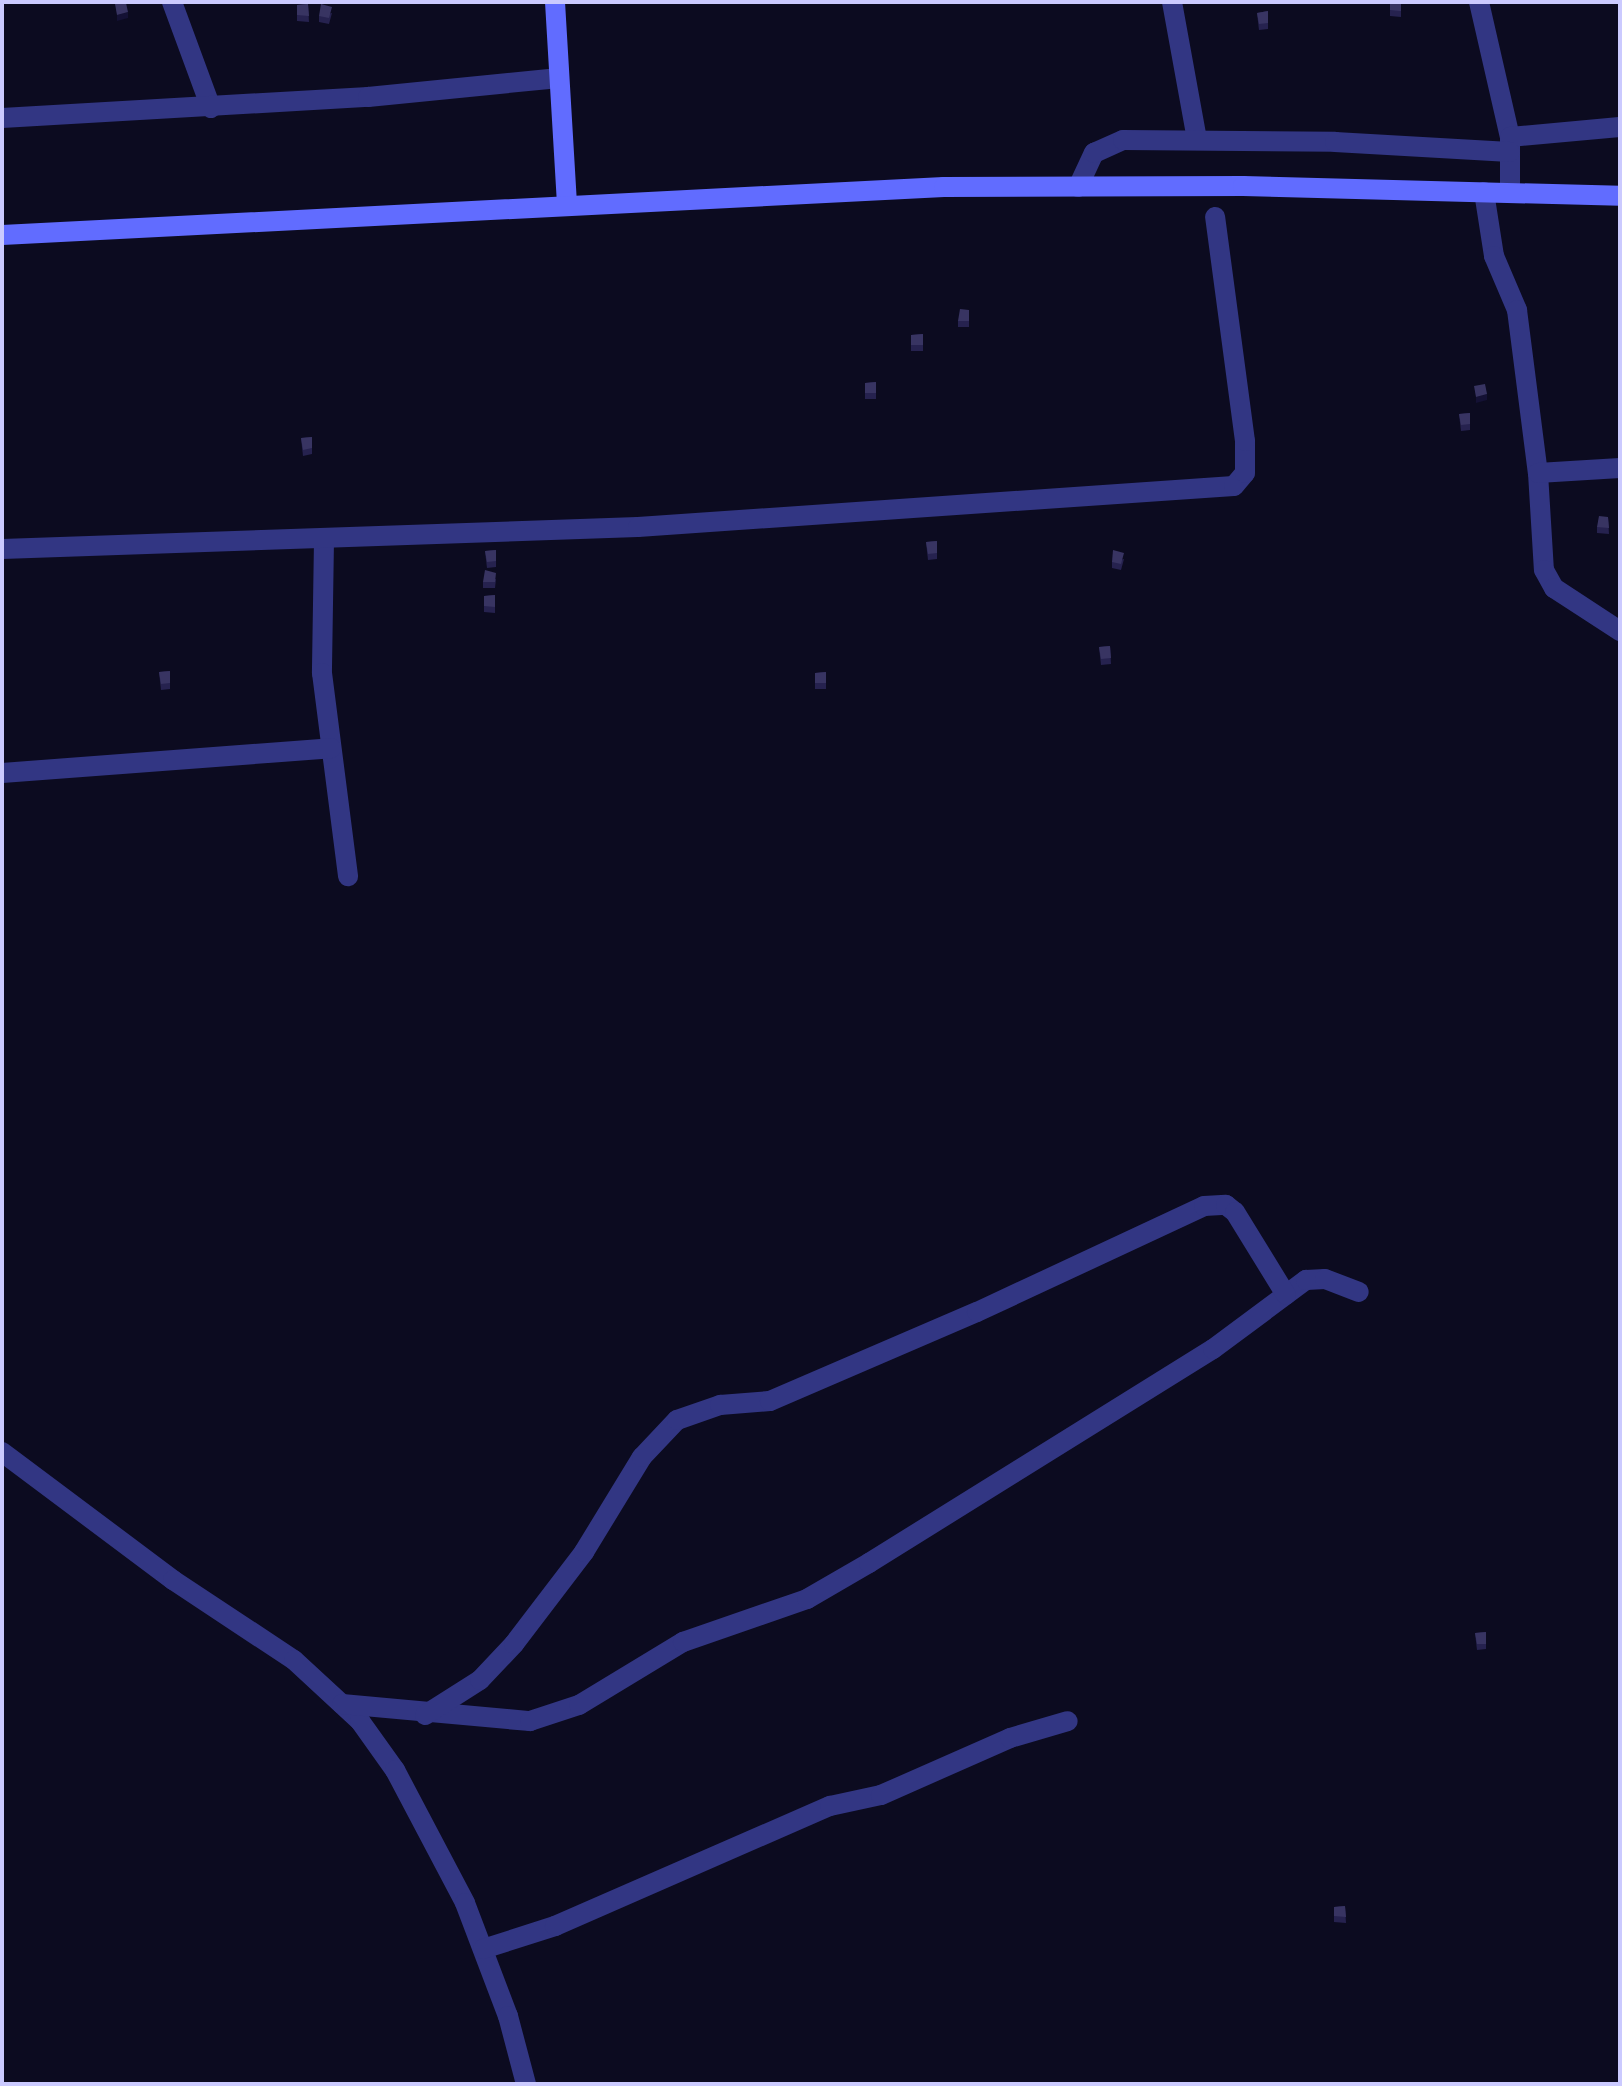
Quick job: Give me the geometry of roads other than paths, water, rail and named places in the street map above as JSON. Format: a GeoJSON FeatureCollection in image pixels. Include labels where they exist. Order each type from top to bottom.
{"type":"FeatureCollection","features":[{"type":"Feature","properties":{"kind":"street"},"geometry":{"type":"LineString","coordinates":[[172,2],[211,108]]}},
{"type":"Feature","properties":{"kind":"street"},"geometry":{"type":"LineString","coordinates":[[555,2],[567,205]]}},
{"type":"Feature","properties":{"kind":"street"},"geometry":{"type":"LineString","coordinates":[[1172,2],[1197,139]]}},
{"type":"Feature","properties":{"kind":"street"},"geometry":{"type":"LineString","coordinates":[[1479,2],[1510,144],[1510,193]]}},
{"type":"Feature","properties":{"kind":"street"},"geometry":{"type":"LineString","coordinates":[[2,118],[211,108],[559,78]]}},
{"type":"Feature","properties":{"kind":"street"},"geometry":{"type":"LineString","coordinates":[[1078,187],[1094,153],[1110,142],[1197,139],[1510,144],[1620,127]]}},
{"type":"Feature","properties":{"kind":"street"},"geometry":{"type":"LineString","coordinates":[[2,235],[567,205],[1078,187],[1620,196]]}},
{"type":"Feature","properties":{"kind":"street"},"geometry":{"type":"LineString","coordinates":[[1484,192],[1494,256],[1517,310],[1538,473],[1538,529],[1547,578],[1568,599],[1620,631]]}},
{"type":"Feature","properties":{"kind":"street"},"geometry":{"type":"LineString","coordinates":[[2,549],[638,527],[1234,486],[1245,473],[1245,441],[1215,217]]}},
{"type":"Feature","properties":{"kind":"street"},"geometry":{"type":"LineString","coordinates":[[1538,473],[1620,468]]}},
{"type":"Feature","properties":{"kind":"street"},"geometry":{"type":"LineString","coordinates":[[324,540],[322,673],[348,876]]}},
{"type":"Feature","properties":{"kind":"street"},"geometry":{"type":"LineString","coordinates":[[2,773],[331,748]]}},
{"type":"Feature","properties":{"kind":"street"},"geometry":{"type":"LineString","coordinates":[[425,1715],[480,1680],[514,1644],[584,1552],[642,1457],[677,1420],[720,1405],[770,1401],[977,1312],[1204,1206],[1226,1205],[1235,1212],[1286,1295]]}},
{"type":"Feature","properties":{"kind":"street"},"geometry":{"type":"LineString","coordinates":[[342,1704],[425,1715],[530,1721],[555,1714],[683,1642],[807,1599],[1187,1366],[1306,1280],[1325,1279],[1359,1292]]}},
{"type":"Feature","properties":{"kind":"street"},"geometry":{"type":"LineString","coordinates":[[2,1452],[173,1580],[294,1660],[342,1704],[395,1770],[439,1847],[508,2016],[526,2084]]}},
{"type":"Feature","properties":{"kind":"street"},"geometry":{"type":"LineString","coordinates":[[483,1949],[555,1926],[830,1806],[881,1795],[1010,1738],[1068,1721]]}}]}
